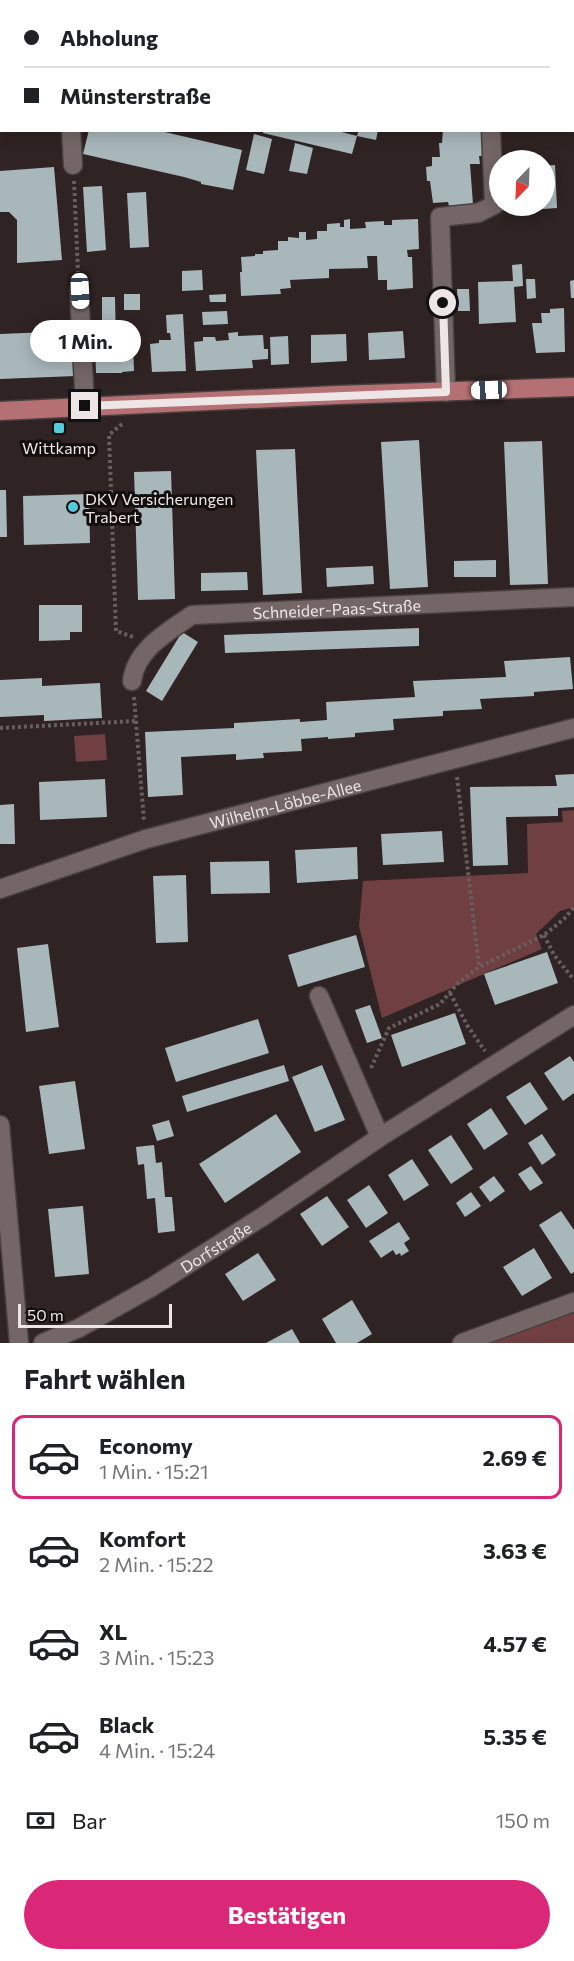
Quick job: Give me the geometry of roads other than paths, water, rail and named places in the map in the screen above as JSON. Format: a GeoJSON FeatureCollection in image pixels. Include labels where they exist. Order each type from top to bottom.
{"type":"FeatureCollection","features":[{"type":"Feature","properties":{"kind":"main road"},"geometry":{"type":"LineString","coordinates":[[0,411],[574,387]]}},
{"type":"Feature","properties":{"kind":"street"},"geometry":{"type":"LineString","coordinates":[[71,132],[73,165]]}},
{"type":"Feature","properties":{"kind":"street"},"geometry":{"type":"LineString","coordinates":[[446,392],[440,217],[478,213],[494,205],[491,132]]}},
{"type":"Feature","properties":{"kind":"street"},"geometry":{"type":"LineString","coordinates":[[80,291],[85,406]]}},
{"type":"Feature","properties":{"kind":"street","name":"Schneider-Paas-Straße"},"geometry":{"type":"LineString","coordinates":[[132,681],[133,674],[151,644],[192,615],[574,597]]}},
{"type":"Feature","properties":{"kind":"street","name":"Wilhelm-Löbbe-Allee"},"geometry":{"type":"LineString","coordinates":[[0,889],[146,839],[574,728]]}},
{"type":"Feature","properties":{"kind":"street"},"geometry":{"type":"LineString","coordinates":[[319,996],[380,1137]]}},
{"type":"Feature","properties":{"kind":"street","name":"Dorfstraße"},"geometry":{"type":"LineString","coordinates":[[43,1343],[79,1328],[152,1287],[262,1217],[380,1137],[574,1015]]}},
{"type":"Feature","properties":{"kind":"street"},"geometry":{"type":"LineString","coordinates":[[0,1125],[19,1343]]}},
{"type":"Feature","properties":{"kind":"street"},"geometry":{"type":"LineString","coordinates":[[462,1343],[574,1302]]}},
{"type":"Feature","properties":{"kind":"place","name":"Wittkamp"},"geometry":{"type":"Point","coordinates":[59,428]}},
{"type":"Feature","properties":{"kind":"place","name":"DKV Versicherungen Trabert"},"geometry":{"type":"Point","coordinates":[73,507]}}]}
